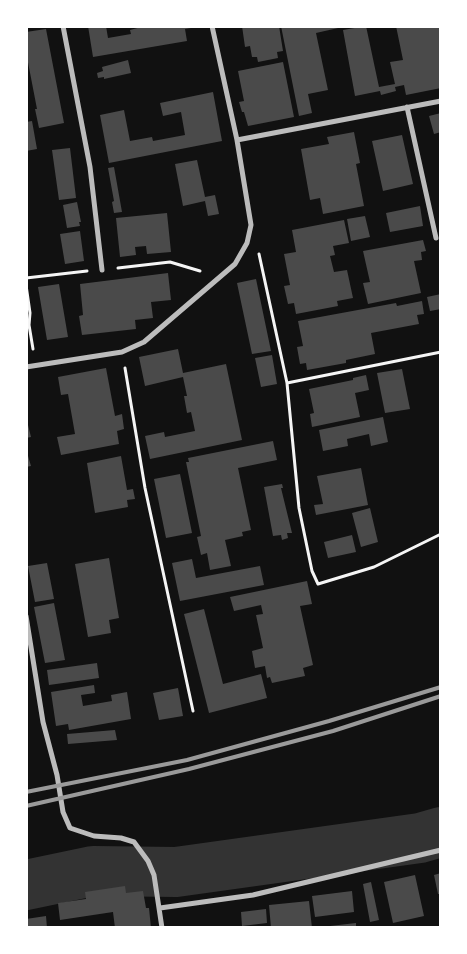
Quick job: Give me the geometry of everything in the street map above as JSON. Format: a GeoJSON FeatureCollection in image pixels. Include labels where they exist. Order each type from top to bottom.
{"type":"FeatureCollection","features":[{"type":"Feature","properties":{"kind":"street"},"geometry":{"type":"LineString","coordinates":[[63,26],[90,167],[102,270]]}},
{"type":"Feature","properties":{"kind":"street"},"geometry":{"type":"LineString","coordinates":[[26,367],[122,352],[144,342],[234,264],[248,243],[250,224],[236,140],[212,26]]}},
{"type":"Feature","properties":{"kind":"street"},"geometry":{"type":"LineString","coordinates":[[236,140],[441,101]]}},
{"type":"Feature","properties":{"kind":"street"},"geometry":{"type":"LineString","coordinates":[[407,107],[436,238]]}},
{"type":"Feature","properties":{"kind":"street"},"geometry":{"type":"LineString","coordinates":[[26,616],[43,722],[57,775],[63,812],[70,828],[94,836],[121,838],[134,842],[148,860],[154,875],[162,928]]}},
{"type":"Feature","properties":{"kind":"street"},"geometry":{"type":"LineString","coordinates":[[160,908],[253,895],[441,850]]}},
{"type":"Feature","properties":{"kind":"path"},"geometry":{"type":"LineString","coordinates":[[249,234],[261,258],[287,383],[299,508],[312,571],[318,584],[374,567],[441,534]]}},
{"type":"Feature","properties":{"kind":"path"},"geometry":{"type":"LineString","coordinates":[[26,278],[170,262],[220,277]]}},
{"type":"Feature","properties":{"kind":"path"},"geometry":{"type":"LineString","coordinates":[[26,285],[30,313],[29,325],[36,365]]}},
{"type":"Feature","properties":{"kind":"path"},"geometry":{"type":"LineString","coordinates":[[122,352],[145,488],[193,711]]}},
{"type":"Feature","properties":{"kind":"path"},"geometry":{"type":"LineString","coordinates":[[287,383],[441,352]]}},
{"type":"Feature","properties":{"kind":"building"},"geometry":{"type":"Polygon","coordinates":[[[88,26],[106,26],[108,38],[131,34],[130,30],[145,26],[197,27],[185,29],[187,41],[93,57],[88,26]]]}},
{"type":"Feature","properties":{"kind":"building"},"geometry":{"type":"Polygon","coordinates":[[[242,26],[279,26],[283,51],[277,52],[278,58],[258,62],[257,57],[252,57],[250,46],[245,47],[242,26]]]}},
{"type":"Feature","properties":{"kind":"building"},"geometry":{"type":"Polygon","coordinates":[[[281,26],[347,26],[316,33],[328,90],[308,94],[312,113],[299,116],[281,26]]]}},
{"type":"Feature","properties":{"kind":"building"},"geometry":{"type":"Polygon","coordinates":[[[366,26],[379,87],[395,84],[390,62],[403,60],[396,26],[441,26],[441,88],[406,95],[404,85],[395,87],[396,91],[381,95],[380,91],[355,96],[343,30],[366,26]]]}},
{"type":"Feature","properties":{"kind":"building"},"geometry":{"type":"Polygon","coordinates":[[[46,29],[64,123],[39,128],[26,52],[26,32],[46,29]]]}},
{"type":"Feature","properties":{"kind":"building"},"geometry":{"type":"Polygon","coordinates":[[[128,60],[131,73],[104,79],[104,77],[98,78],[97,73],[103,71],[102,67],[128,60]]]}},
{"type":"Feature","properties":{"kind":"building"},"geometry":{"type":"Polygon","coordinates":[[[283,62],[294,117],[248,126],[239,102],[244,101],[238,71],[283,62]]]}},
{"type":"Feature","properties":{"kind":"building"},"geometry":{"type":"Polygon","coordinates":[[[213,92],[222,141],[109,163],[100,115],[124,110],[130,141],[152,137],[153,141],[185,135],[181,112],[163,116],[160,103],[213,92]]]}},
{"type":"Feature","properties":{"kind":"building"},"geometry":{"type":"Polygon","coordinates":[[[441,113],[441,132],[434,134],[429,116],[441,113]]]}},
{"type":"Feature","properties":{"kind":"building"},"geometry":{"type":"Polygon","coordinates":[[[32,121],[37,149],[26,151],[26,122],[32,121]]]}},
{"type":"Feature","properties":{"kind":"building"},"geometry":{"type":"Polygon","coordinates":[[[354,132],[360,163],[356,164],[364,206],[323,214],[320,198],[310,200],[301,149],[329,144],[327,137],[354,132]]]}},
{"type":"Feature","properties":{"kind":"building"},"geometry":{"type":"Polygon","coordinates":[[[402,135],[413,184],[383,191],[372,141],[402,135]]]}},
{"type":"Feature","properties":{"kind":"building"},"geometry":{"type":"Polygon","coordinates":[[[70,148],[76,198],[59,200],[52,150],[70,148]]]}},
{"type":"Feature","properties":{"kind":"building"},"geometry":{"type":"Polygon","coordinates":[[[197,160],[205,197],[215,195],[219,214],[208,216],[205,201],[183,206],[175,164],[197,160]]]}},
{"type":"Feature","properties":{"kind":"building"},"geometry":{"type":"Polygon","coordinates":[[[114,167],[122,212],[114,213],[112,202],[114,201],[108,168],[114,167]]]}},
{"type":"Feature","properties":{"kind":"building"},"geometry":{"type":"Polygon","coordinates":[[[77,202],[80,226],[67,228],[63,205],[77,202]]]}},
{"type":"Feature","properties":{"kind":"building"},"geometry":{"type":"Polygon","coordinates":[[[420,206],[423,226],[390,232],[386,213],[420,206]]]}},
{"type":"Feature","properties":{"kind":"building"},"geometry":{"type":"Polygon","coordinates":[[[167,213],[171,252],[147,254],[146,246],[135,247],[136,255],[120,257],[116,218],[167,213]]]}},
{"type":"Feature","properties":{"kind":"building"},"geometry":{"type":"Polygon","coordinates":[[[365,216],[370,237],[351,241],[347,219],[365,216]]]}},
{"type":"Feature","properties":{"kind":"building"},"geometry":{"type":"Polygon","coordinates":[[[344,220],[349,243],[333,246],[335,255],[330,256],[334,272],[347,270],[353,298],[337,301],[338,306],[296,314],[294,303],[288,304],[284,286],[290,285],[284,254],[296,252],[292,230],[344,220]]]}},
{"type":"Feature","properties":{"kind":"building"},"geometry":{"type":"Polygon","coordinates":[[[80,231],[84,261],[65,264],[60,234],[80,231]]]}},
{"type":"Feature","properties":{"kind":"building"},"geometry":{"type":"Polygon","coordinates":[[[423,240],[426,251],[421,252],[422,260],[414,261],[421,293],[368,304],[363,283],[370,282],[363,251],[423,240]]]}},
{"type":"Feature","properties":{"kind":"building"},"geometry":{"type":"Polygon","coordinates":[[[168,273],[171,300],[151,302],[153,318],[135,320],[136,329],[82,335],[79,316],[83,315],[80,284],[168,273]]]}},
{"type":"Feature","properties":{"kind":"building"},"geometry":{"type":"Polygon","coordinates":[[[256,279],[271,351],[252,354],[237,283],[256,279]]]}},
{"type":"Feature","properties":{"kind":"building"},"geometry":{"type":"Polygon","coordinates":[[[59,284],[68,337],[47,340],[38,287],[59,284]]]}},
{"type":"Feature","properties":{"kind":"building"},"geometry":{"type":"Polygon","coordinates":[[[441,294],[441,309],[430,311],[427,297],[441,294]]]}},
{"type":"Feature","properties":{"kind":"building"},"geometry":{"type":"Polygon","coordinates":[[[422,301],[424,314],[417,315],[419,324],[371,333],[375,354],[346,360],[346,363],[307,370],[306,363],[300,364],[297,347],[303,346],[298,321],[396,303],[397,306],[422,301]]]}},
{"type":"Feature","properties":{"kind":"building"},"geometry":{"type":"Polygon","coordinates":[[[178,349],[183,373],[226,364],[242,440],[150,459],[145,436],[164,432],[165,437],[195,431],[191,412],[187,413],[184,396],[187,396],[183,377],[145,386],[139,357],[178,349]]]}},
{"type":"Feature","properties":{"kind":"building"},"geometry":{"type":"Polygon","coordinates":[[[272,355],[277,384],[261,387],[255,358],[272,355]]]}},
{"type":"Feature","properties":{"kind":"building"},"geometry":{"type":"Polygon","coordinates":[[[106,368],[115,416],[122,414],[124,429],[117,431],[119,444],[61,455],[57,437],[75,434],[68,394],[61,395],[58,377],[106,368]]]}},
{"type":"Feature","properties":{"kind":"building"},"geometry":{"type":"Polygon","coordinates":[[[402,369],[410,409],[385,413],[377,373],[402,369]]]}},
{"type":"Feature","properties":{"kind":"building"},"geometry":{"type":"Polygon","coordinates":[[[366,375],[369,390],[355,393],[360,417],[312,427],[310,414],[314,413],[309,389],[353,380],[353,378],[366,375]]]}},
{"type":"Feature","properties":{"kind":"building"},"geometry":{"type":"Polygon","coordinates":[[[26,417],[31,437],[26,438],[26,417]]]}},
{"type":"Feature","properties":{"kind":"building"},"geometry":{"type":"Polygon","coordinates":[[[383,417],[388,442],[371,446],[369,434],[347,439],[348,446],[323,451],[319,430],[383,417]]]}},
{"type":"Feature","properties":{"kind":"building"},"geometry":{"type":"Polygon","coordinates":[[[273,441],[277,460],[238,468],[251,530],[242,532],[243,536],[225,540],[231,566],[210,570],[207,553],[201,555],[197,537],[201,536],[186,462],[189,462],[188,458],[273,441]]]}},
{"type":"Feature","properties":{"kind":"building"},"geometry":{"type":"Polygon","coordinates":[[[26,449],[31,466],[26,467],[26,449]]]}},
{"type":"Feature","properties":{"kind":"building"},"geometry":{"type":"Polygon","coordinates":[[[121,456],[127,490],[133,489],[135,499],[127,500],[128,507],[95,513],[87,463],[121,456]]]}},
{"type":"Feature","properties":{"kind":"building"},"geometry":{"type":"Polygon","coordinates":[[[361,468],[368,505],[316,515],[314,505],[323,504],[317,476],[361,468]]]}},
{"type":"Feature","properties":{"kind":"building"},"geometry":{"type":"Polygon","coordinates":[[[180,474],[192,533],[166,538],[154,479],[180,474]]]}},
{"type":"Feature","properties":{"kind":"building"},"geometry":{"type":"Polygon","coordinates":[[[282,484],[283,488],[281,488],[292,533],[287,533],[288,538],[282,540],[281,535],[273,536],[264,487],[282,484]]]}},
{"type":"Feature","properties":{"kind":"building"},"geometry":{"type":"Polygon","coordinates":[[[370,508],[378,542],[361,547],[352,513],[370,508]]]}},
{"type":"Feature","properties":{"kind":"building"},"geometry":{"type":"Polygon","coordinates":[[[352,535],[356,552],[328,558],[324,542],[352,535]]]}},
{"type":"Feature","properties":{"kind":"building"},"geometry":{"type":"Polygon","coordinates":[[[109,558],[119,618],[109,620],[111,633],[88,637],[75,564],[109,558]]]}},
{"type":"Feature","properties":{"kind":"building"},"geometry":{"type":"Polygon","coordinates":[[[192,559],[196,578],[260,566],[264,585],[180,601],[172,563],[192,559]]]}},
{"type":"Feature","properties":{"kind":"building"},"geometry":{"type":"Polygon","coordinates":[[[47,563],[54,599],[35,602],[28,566],[47,563]]]}},
{"type":"Feature","properties":{"kind":"building"},"geometry":{"type":"Polygon","coordinates":[[[307,581],[312,604],[300,606],[313,665],[303,668],[305,676],[272,683],[270,677],[267,678],[265,666],[255,668],[252,651],[263,648],[256,615],[263,614],[261,605],[234,611],[230,597],[307,581]]]}},
{"type":"Feature","properties":{"kind":"building"},"geometry":{"type":"Polygon","coordinates":[[[54,603],[65,660],[45,663],[34,607],[54,603]]]}},
{"type":"Feature","properties":{"kind":"building"},"geometry":{"type":"Polygon","coordinates":[[[204,609],[223,684],[261,674],[267,698],[209,713],[184,614],[204,609]]]}},
{"type":"Feature","properties":{"kind":"building"},"geometry":{"type":"Polygon","coordinates":[[[97,663],[99,678],[49,685],[47,670],[97,663]]]}},
{"type":"Feature","properties":{"kind":"building"},"geometry":{"type":"Polygon","coordinates":[[[94,685],[95,693],[81,695],[83,706],[112,701],[111,695],[127,692],[131,719],[69,730],[68,724],[56,726],[51,692],[94,685]]]}},
{"type":"Feature","properties":{"kind":"building"},"geometry":{"type":"Polygon","coordinates":[[[178,688],[183,716],[159,720],[153,693],[178,688]]]}},
{"type":"Feature","properties":{"kind":"building"},"geometry":{"type":"Polygon","coordinates":[[[115,730],[117,740],[68,744],[67,734],[115,730]]]}},
{"type":"Feature","properties":{"kind":"building"},"geometry":{"type":"Polygon","coordinates":[[[441,873],[441,894],[438,894],[434,875],[441,873]]]}},
{"type":"Feature","properties":{"kind":"building"},"geometry":{"type":"Polygon","coordinates":[[[415,875],[424,916],[393,923],[384,882],[415,875]]]}},
{"type":"Feature","properties":{"kind":"building"},"geometry":{"type":"Polygon","coordinates":[[[371,882],[379,920],[370,922],[363,884],[371,882]]]}},
{"type":"Feature","properties":{"kind":"building"},"geometry":{"type":"Polygon","coordinates":[[[125,886],[126,893],[143,891],[146,908],[149,908],[151,928],[115,928],[113,912],[60,920],[58,903],[86,899],[85,892],[125,886]]]}},
{"type":"Feature","properties":{"kind":"building"},"geometry":{"type":"Polygon","coordinates":[[[352,891],[354,912],[315,917],[312,896],[352,891]]]}},
{"type":"Feature","properties":{"kind":"building"},"geometry":{"type":"Polygon","coordinates":[[[309,901],[312,928],[271,928],[269,905],[309,901]]]}},
{"type":"Feature","properties":{"kind":"building"},"geometry":{"type":"Polygon","coordinates":[[[266,909],[267,923],[242,926],[241,912],[266,909]]]}},
{"type":"Feature","properties":{"kind":"building"},"geometry":{"type":"Polygon","coordinates":[[[46,916],[47,928],[26,928],[26,919],[46,916]]]}},
{"type":"Feature","properties":{"kind":"building"},"geometry":{"type":"Polygon","coordinates":[[[356,923],[356,928],[330,928],[330,926],[356,923]]]}},
{"type":"Feature","properties":{"kind":"waterway"},"geometry":{"type":"LineString","coordinates":[[26,885],[93,871],[176,872],[420,838],[441,832]]}},
{"type":"Feature","properties":{"kind":"railway"},"geometry":{"type":"LineString","coordinates":[[26,792],[187,760],[329,721],[441,687]]}},
{"type":"Feature","properties":{"kind":"railway"},"geometry":{"type":"LineString","coordinates":[[26,806],[189,769],[333,731],[441,696]]}}]}
